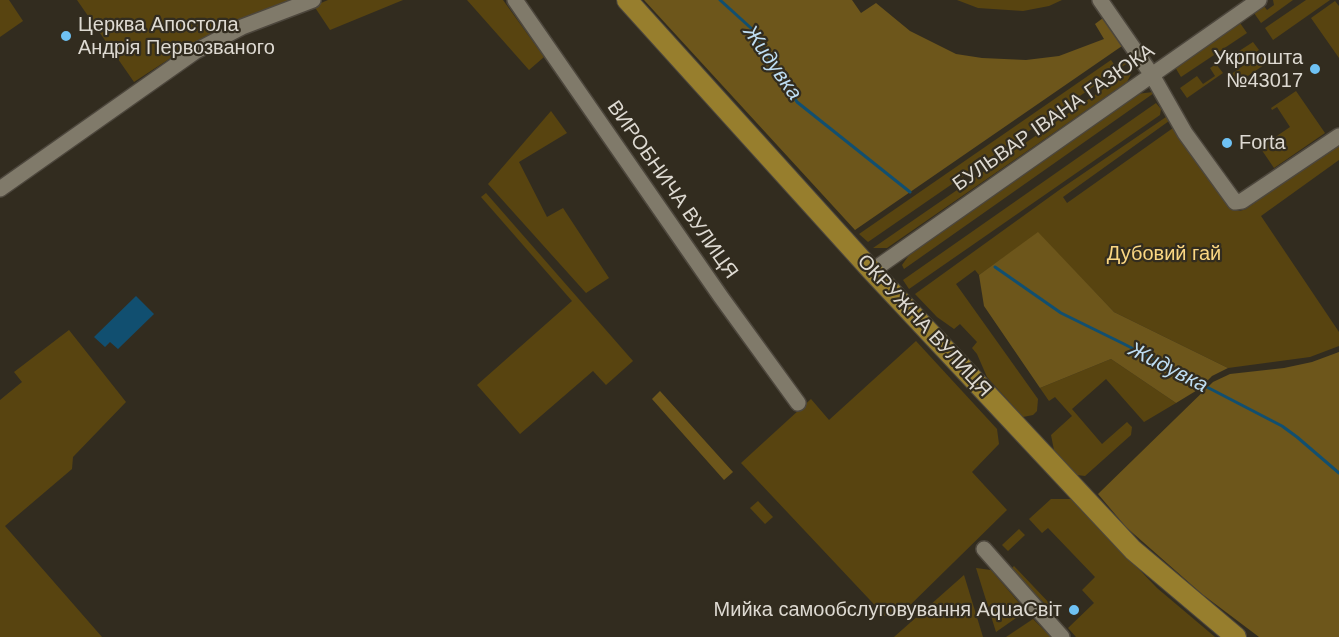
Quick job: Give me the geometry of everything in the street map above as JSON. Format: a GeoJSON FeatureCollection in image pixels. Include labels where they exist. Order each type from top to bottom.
{"type":"FeatureCollection","features":[{"type":"Feature","properties":{"kind":"main road","name":"ОКРУЖНА ВУЛИЦЯ"},"geometry":{"type":"LineString","coordinates":[[627,0],[873,271],[1133,550],[1236,637]]}},
{"type":"Feature","properties":{"kind":"street"},"geometry":{"type":"LineString","coordinates":[[0,189],[196,51],[242,27],[313,0]]}},
{"type":"Feature","properties":{"kind":"street","name":"ВИРОБНИЧА ВУЛИЦЯ"},"geometry":{"type":"LineString","coordinates":[[514,0],[721,297],[798,402]]}},
{"type":"Feature","properties":{"kind":"street"},"geometry":{"type":"LineString","coordinates":[[1100,0],[1152,75],[1185,133],[1235,202],[1242,201],[1339,136]]}},
{"type":"Feature","properties":{"kind":"street","name":"БУЛЬВАР ІВАНА ГАЗЮКА"},"geometry":{"type":"LineString","coordinates":[[873,271],[1260,0]]}},
{"type":"Feature","properties":{"kind":"street"},"geometry":{"type":"LineString","coordinates":[[984,549],[1062,637]]}},
{"type":"Feature","properties":{"kind":"green space"},"geometry":{"type":"Polygon","coordinates":[[[0,0],[9,0],[23,21],[0,37],[0,0]]]}},
{"type":"Feature","properties":{"kind":"green space"},"geometry":{"type":"Polygon","coordinates":[[[77,0],[297,0],[239,22],[192,44],[134,82],[77,0]]]}},
{"type":"Feature","properties":{"kind":"green space"},"geometry":{"type":"Polygon","coordinates":[[[328,0],[403,0],[330,30],[314,6],[328,0]]]}},
{"type":"Feature","properties":{"kind":"green space"},"geometry":{"type":"Polygon","coordinates":[[[467,0],[503,0],[544,57],[529,70],[467,0]]]}},
{"type":"Feature","properties":{"kind":"green space"},"geometry":{"type":"Polygon","coordinates":[[[957,0],[1062,0],[1049,6],[1023,11],[978,8],[957,0]]]}},
{"type":"Feature","properties":{"kind":"green space"},"geometry":{"type":"Polygon","coordinates":[[[1273,0],[1293,0],[1261,23],[1254,13],[1264,6],[1267,10],[1274,5],[1273,0]]]}},
{"type":"Feature","properties":{"kind":"green space"},"geometry":{"type":"Polygon","coordinates":[[[1306,0],[1330,0],[1273,40],[1265,28],[1306,0]]]}},
{"type":"Feature","properties":{"kind":"green space"},"geometry":{"type":"Polygon","coordinates":[[[1335,1],[1339,6],[1339,58],[1311,18],[1335,1]]]}},
{"type":"Feature","properties":{"kind":"green space"},"geometry":{"type":"Polygon","coordinates":[[[1240,23],[1247,33],[1181,77],[1175,67],[1240,23]]]}},
{"type":"Feature","properties":{"kind":"green space"},"geometry":{"type":"Polygon","coordinates":[[[1253,42],[1259,50],[1239,64],[1233,55],[1253,42]]]}},
{"type":"Feature","properties":{"kind":"green space"},"geometry":{"type":"Polygon","coordinates":[[[1261,53],[1267,63],[1236,84],[1230,75],[1261,53]]]}},
{"type":"Feature","properties":{"kind":"green space"},"geometry":{"type":"Polygon","coordinates":[[[1130,57],[1132,60],[868,242],[859,234],[1111,60],[1116,67],[1130,57]]]}},
{"type":"Feature","properties":{"kind":"green space"},"geometry":{"type":"Polygon","coordinates":[[[1216,64],[1223,73],[1187,98],[1180,88],[1197,76],[1203,84],[1215,76],[1210,68],[1216,64]]]}},
{"type":"Feature","properties":{"kind":"green space"},"geometry":{"type":"Polygon","coordinates":[[[1134,68],[1127,82],[887,248],[873,248],[1134,68]]]}},
{"type":"Feature","properties":{"kind":"green space"},"geometry":{"type":"Polygon","coordinates":[[[1296,91],[1325,133],[1274,168],[1259,146],[1290,127],[1277,107],[1272,110],[1271,108],[1296,91]]]}},
{"type":"Feature","properties":{"kind":"green space"},"geometry":{"type":"Polygon","coordinates":[[[1153,92],[904,269],[902,265],[912,251],[1137,94],[1153,92]]]}},
{"type":"Feature","properties":{"kind":"green space"},"geometry":{"type":"Polygon","coordinates":[[[1156,103],[1161,109],[1160,115],[909,289],[903,280],[1156,103]]]}},
{"type":"Feature","properties":{"kind":"green space"},"geometry":{"type":"Polygon","coordinates":[[[551,111],[567,133],[519,162],[547,217],[563,208],[609,278],[586,293],[488,184],[551,111]]]}},
{"type":"Feature","properties":{"kind":"green space","name":"Дубовий гай"},"geometry":{"type":"Polygon","coordinates":[[[1166,117],[1169,121],[1063,197],[1067,203],[1173,128],[1232,209],[1240,211],[1339,143],[1339,160],[1261,216],[1339,332],[1339,346],[1310,357],[1228,368],[1114,312],[1038,233],[979,275],[975,270],[956,284],[1038,399],[1037,411],[1033,415],[1023,417],[987,377],[972,348],[977,342],[960,324],[954,329],[937,317],[915,294],[1062,188],[1166,117]]]}},
{"type":"Feature","properties":{"kind":"green space"},"geometry":{"type":"Polygon","coordinates":[[[486,193],[633,361],[606,385],[593,371],[520,434],[477,385],[572,301],[481,197],[486,193]]]}},
{"type":"Feature","properties":{"kind":"green space"},"geometry":{"type":"Polygon","coordinates":[[[69,330],[126,402],[73,457],[72,469],[5,526],[102,637],[0,637],[0,400],[22,382],[14,372],[69,330]]]}},
{"type":"Feature","properties":{"kind":"green space"},"geometry":{"type":"Polygon","coordinates":[[[916,341],[997,429],[999,444],[972,472],[1007,510],[900,615],[885,616],[741,463],[811,399],[829,420],[916,341]]]}},
{"type":"Feature","properties":{"kind":"green space"},"geometry":{"type":"Polygon","coordinates":[[[1111,359],[1176,403],[1144,422],[1106,379],[1072,409],[1102,444],[1127,422],[1132,427],[1131,435],[1085,476],[1077,475],[1054,450],[1051,435],[1072,416],[1055,397],[1049,401],[1040,388],[1111,359]]]}},
{"type":"Feature","properties":{"kind":"green space"},"geometry":{"type":"Polygon","coordinates":[[[1051,499],[1071,499],[1157,588],[1215,637],[1076,637],[1068,628],[1094,603],[1082,590],[1095,577],[1048,528],[1042,533],[1029,519],[1051,499]]]}},
{"type":"Feature","properties":{"kind":"green space"},"geometry":{"type":"Polygon","coordinates":[[[758,501],[773,517],[765,524],[750,508],[758,501]]]}},
{"type":"Feature","properties":{"kind":"green space"},"geometry":{"type":"Polygon","coordinates":[[[1019,529],[1025,535],[1008,551],[1002,545],[1019,529]]]}},
{"type":"Feature","properties":{"kind":"green space"},"geometry":{"type":"Polygon","coordinates":[[[1014,566],[1052,606],[1049,608],[1011,569],[1014,566]]]}},
{"type":"Feature","properties":{"kind":"green space"},"geometry":{"type":"Polygon","coordinates":[[[976,568],[991,570],[1026,611],[996,632],[976,568]]]}},
{"type":"Feature","properties":{"kind":"green space"},"geometry":{"type":"Polygon","coordinates":[[[964,575],[983,637],[894,637],[964,575]]]}},
{"type":"Feature","properties":{"kind":"green space"},"geometry":{"type":"Polygon","coordinates":[[[1033,619],[1051,637],[1006,637],[1033,619]]]}},
{"type":"Feature","properties":{"kind":"shaded area"},"geometry":{"type":"Polygon","coordinates":[[[644,0],[852,0],[861,13],[876,3],[910,31],[956,54],[1026,60],[1059,56],[1104,39],[1095,24],[1103,18],[1122,46],[855,230],[644,0]]]}},
{"type":"Feature","properties":{"kind":"shaded area"},"geometry":{"type":"Polygon","coordinates":[[[1038,232],[1114,312],[1228,368],[1212,376],[1199,389],[1176,403],[1111,359],[1040,388],[984,306],[979,275],[1038,232]]]}},
{"type":"Feature","properties":{"kind":"shaded area"},"geometry":{"type":"Polygon","coordinates":[[[1339,352],[1339,637],[1259,637],[1202,594],[1126,527],[1098,494],[1213,382],[1230,374],[1284,368],[1312,362],[1339,352]]]}},
{"type":"Feature","properties":{"kind":"shaded area"},"geometry":{"type":"Polygon","coordinates":[[[660,391],[733,472],[724,480],[652,399],[660,391]]]}},
{"type":"Feature","properties":{"kind":"water"},"geometry":{"type":"Polygon","coordinates":[[[136,296],[154,314],[118,349],[110,342],[105,347],[94,337],[136,296]]]}},
{"type":"Feature","properties":{"kind":"waterway","name":"Жидувка"},"geometry":{"type":"LineString","coordinates":[[720,0],[752,29],[797,102],[910,192]]}},
{"type":"Feature","properties":{"kind":"waterway","name":"Жидувка"},"geometry":{"type":"LineString","coordinates":[[995,267],[1061,313],[1282,426],[1339,473]]}},
{"type":"Feature","properties":{"kind":"place","name":"Церква Апостола Андрія Первозваного"},"geometry":{"type":"Point","coordinates":[66,36]}},
{"type":"Feature","properties":{"kind":"place","name":"Укрпошта №43017"},"geometry":{"type":"Point","coordinates":[1315,69]}},
{"type":"Feature","properties":{"kind":"place","name":"Forta"},"geometry":{"type":"Point","coordinates":[1227,143]}},
{"type":"Feature","properties":{"kind":"place","name":"Мийка самообслуговування AquaСвіт"},"geometry":{"type":"Point","coordinates":[1074,610]}}]}
